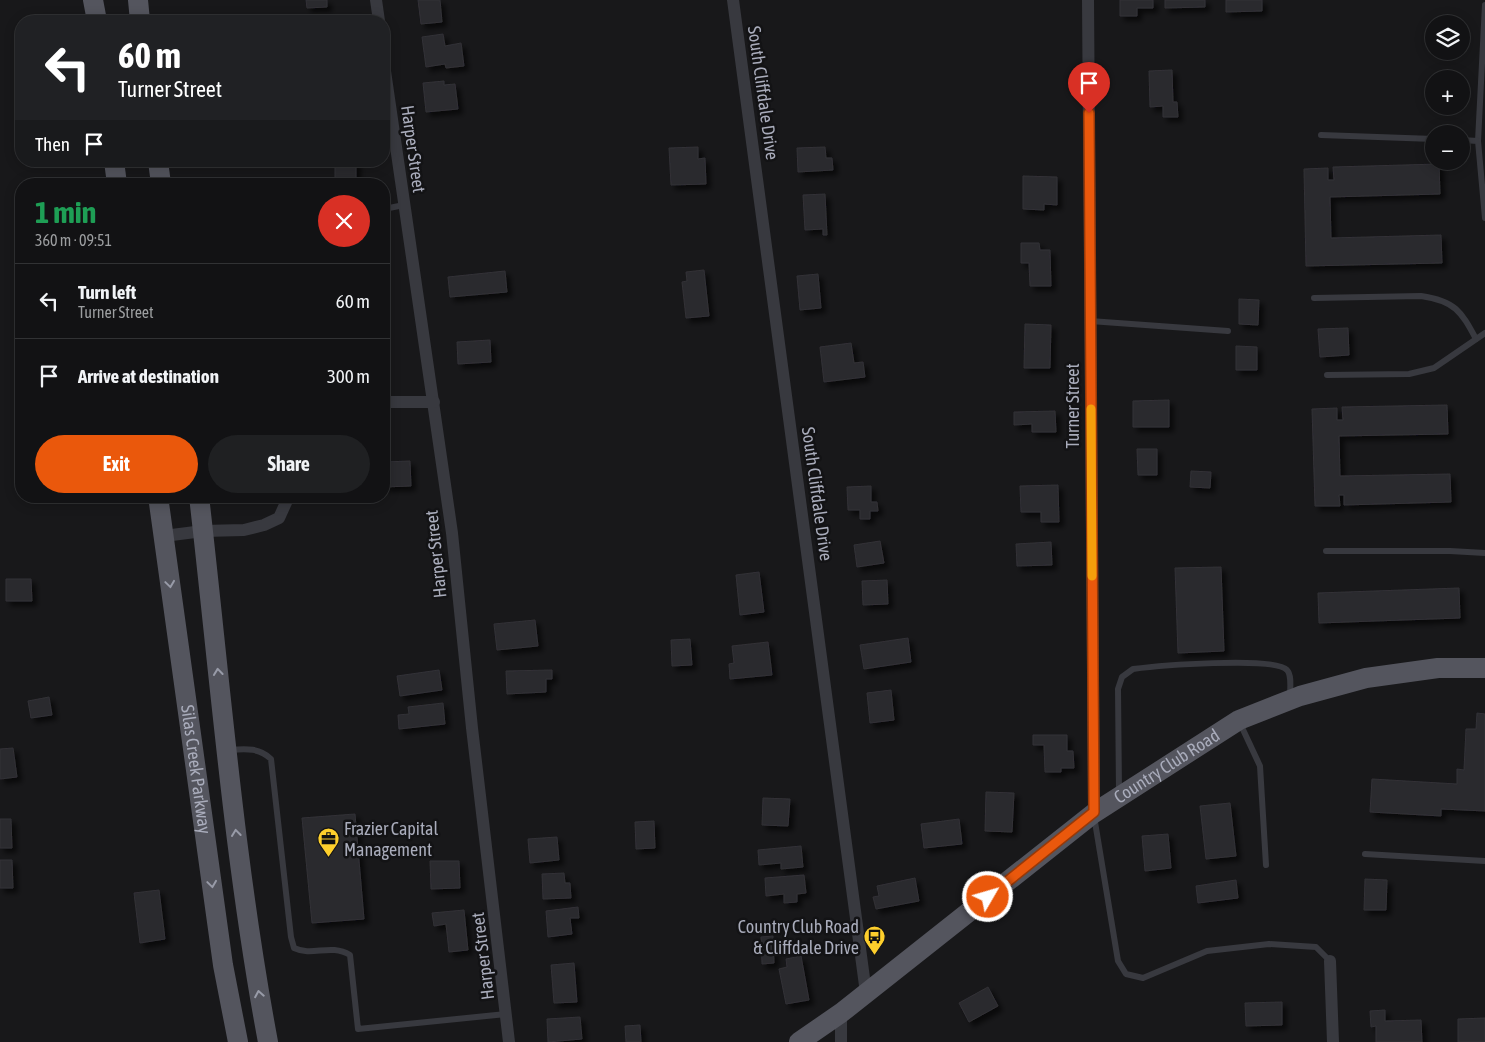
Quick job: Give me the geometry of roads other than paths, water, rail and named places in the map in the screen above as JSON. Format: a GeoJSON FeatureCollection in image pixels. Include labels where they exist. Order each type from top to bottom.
{"type":"FeatureCollection","features":[{"type":"Feature","properties":{"kind":"main road"},"geometry":{"type":"LineString","coordinates":[[93,0],[96,15]]}},
{"type":"Feature","properties":{"kind":"main road"},"geometry":{"type":"LineString","coordinates":[[138,0],[139,15]]}},
{"type":"Feature","properties":{"kind":"main road","name":"Silas Creek Parkway"},"geometry":{"type":"LineString","coordinates":[[159,503],[223,965],[238,1042]]}},
{"type":"Feature","properties":{"kind":"main road","name":"Silas Creek Parkway"},"geometry":{"type":"LineString","coordinates":[[200,503],[226,750],[252,954],[268,1042]]}},
{"type":"Feature","properties":{"kind":"main road","name":"Country Club Road"},"geometry":{"type":"LineString","coordinates":[[799,1042],[841,1013],[1094,812],[1239,720],[1290,700],[1366,678],[1438,668],[1485,668]]}},
{"type":"Feature","properties":{"kind":"street"},"geometry":{"type":"LineString","coordinates":[[376,0],[378,15]]}},
{"type":"Feature","properties":{"kind":"street","name":"South Cliffdale Drive"},"geometry":{"type":"LineString","coordinates":[[733,0],[866,993]]}},
{"type":"Feature","properties":{"kind":"street","name":"Turner Street"},"geometry":{"type":"LineString","coordinates":[[1088,0],[1094,812]]}},
{"type":"Feature","properties":{"kind":"street","name":"Harper Street"},"geometry":{"type":"LineString","coordinates":[[390,106],[452,533],[472,728],[509,1042]]}},
{"type":"Feature","properties":{"kind":"street"},"geometry":{"type":"LineString","coordinates":[[390,402],[434,402]]}},
{"type":"Feature","properties":{"kind":"street"},"geometry":{"type":"LineString","coordinates":[[164,536],[203,531],[244,530],[264,525],[279,518],[286,503]]}},
{"type":"Feature","properties":{"kind":"street"},"geometry":{"type":"LineString","coordinates":[[1330,962],[1333,1042]]}},
{"type":"Feature","properties":{"kind":"street"},"geometry":{"type":"LineString","coordinates":[[841,1013],[841,1042]]}},
{"type":"Feature","properties":{"kind":"lane"},"geometry":{"type":"LineString","coordinates":[[1485,5],[1478,141],[1485,218]]}},
{"type":"Feature","properties":{"kind":"lane"},"geometry":{"type":"LineString","coordinates":[[1321,135],[1425,139]]}},
{"type":"Feature","properties":{"kind":"lane"},"geometry":{"type":"LineString","coordinates":[[1470,141],[1478,141]]}},
{"type":"Feature","properties":{"kind":"lane"},"geometry":{"type":"LineString","coordinates":[[390,208],[404,205]]}},
{"type":"Feature","properties":{"kind":"lane"},"geometry":{"type":"LineString","coordinates":[[1314,298],[1421,296],[1435,298],[1455,306],[1464,316],[1476,340]]}},
{"type":"Feature","properties":{"kind":"lane"},"geometry":{"type":"LineString","coordinates":[[1090,321],[1228,331]]}},
{"type":"Feature","properties":{"kind":"lane"},"geometry":{"type":"LineString","coordinates":[[1327,375],[1409,374],[1434,368],[1485,333]]}},
{"type":"Feature","properties":{"kind":"lane"},"geometry":{"type":"LineString","coordinates":[[1326,551],[1450,551],[1485,553]]}},
{"type":"Feature","properties":{"kind":"lane"},"geometry":{"type":"LineString","coordinates":[[1119,796],[1118,688],[1122,677],[1133,669],[1248,662],[1283,666],[1289,673],[1290,700]]}},
{"type":"Feature","properties":{"kind":"lane"},"geometry":{"type":"LineString","coordinates":[[1239,720],[1260,766],[1266,865]]}},
{"type":"Feature","properties":{"kind":"lane"},"geometry":{"type":"LineString","coordinates":[[226,750],[250,749],[265,753],[271,759],[291,937],[294,948],[301,952],[340,949],[350,955],[358,1030],[507,1014]]}},
{"type":"Feature","properties":{"kind":"lane"},"geometry":{"type":"LineString","coordinates":[[1094,812],[1118,961],[1126,974],[1143,978],[1207,951],[1269,944],[1316,947],[1330,962]]}},
{"type":"Feature","properties":{"kind":"lane"},"geometry":{"type":"LineString","coordinates":[[1365,854],[1485,861]]}},
{"type":"Feature","properties":{"kind":"place","name":"Frazier Capital Management"},"geometry":{"type":"Point","coordinates":[328,858]}},
{"type":"Feature","properties":{"kind":"place","name":"Country Club Road & Cliffdale Drive"},"geometry":{"type":"Point","coordinates":[875,956]}}]}
